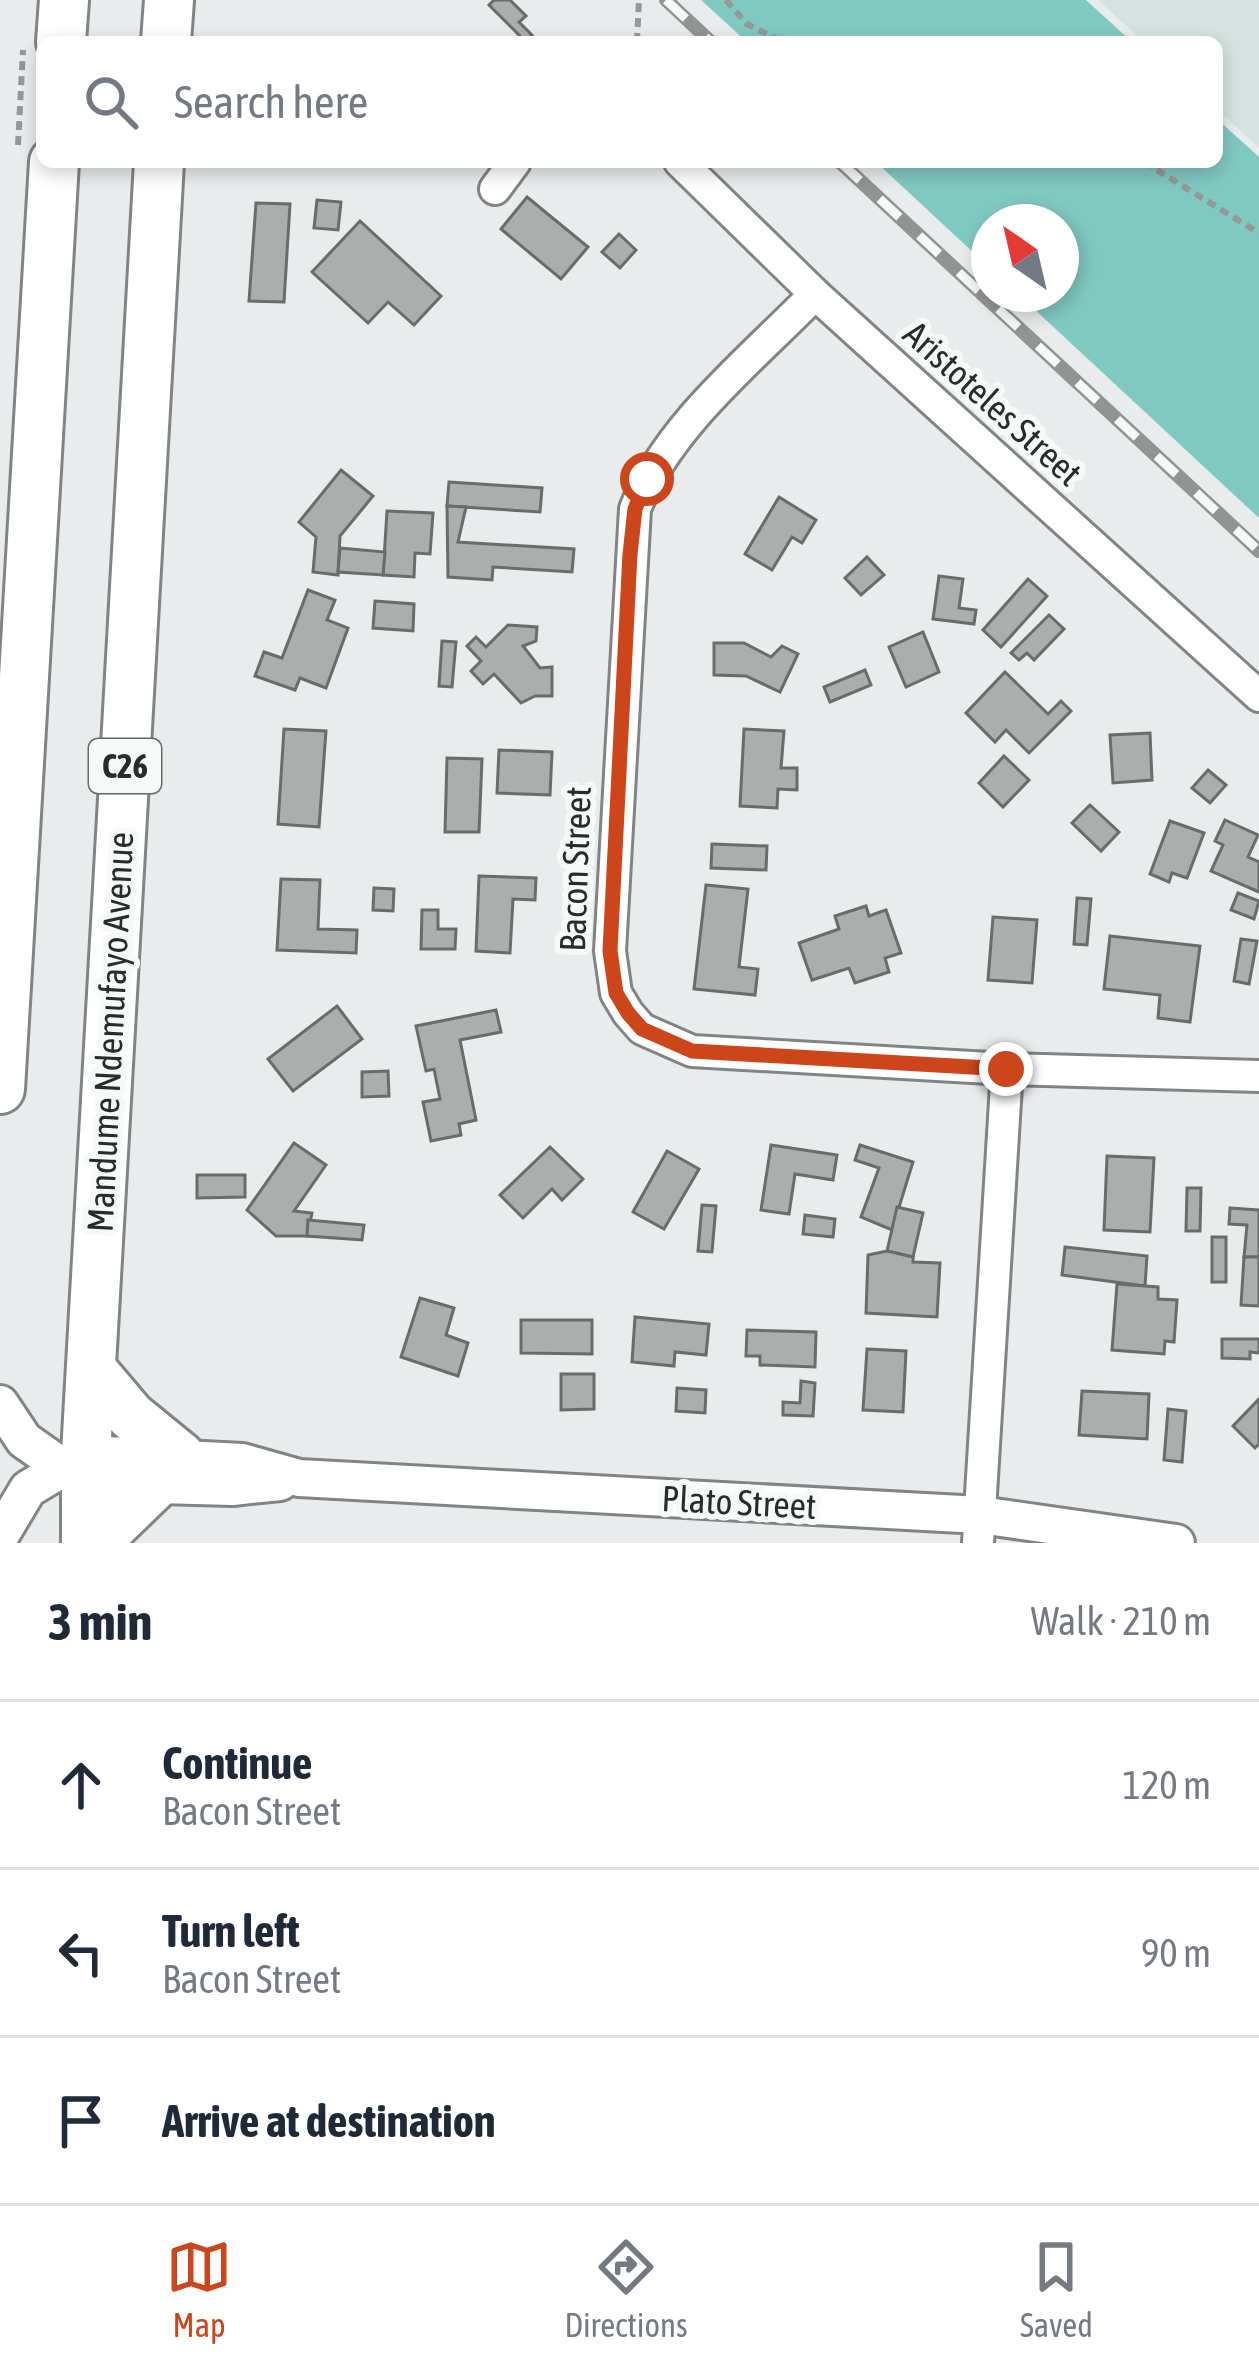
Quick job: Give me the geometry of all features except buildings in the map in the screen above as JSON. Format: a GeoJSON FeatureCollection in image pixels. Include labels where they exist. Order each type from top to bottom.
{"type":"FeatureCollection","features":[{"type":"Feature","properties":{"kind":"main road"},"geometry":{"type":"LineString","coordinates":[[61,36],[64,0]]}},
{"type":"Feature","properties":{"kind":"main road"},"geometry":{"type":"LineString","coordinates":[[166,36],[169,0]]}},
{"type":"Feature","properties":{"kind":"main road"},"geometry":{"type":"LineString","coordinates":[[0,1089],[54,168]]}},
{"type":"Feature","properties":{"kind":"main road","name":"Mandume Ndemufayo Avenue"},"geometry":{"type":"LineString","coordinates":[[86,1543],[77,1469],[92,1370],[159,168]]}},
{"type":"Feature","properties":{"kind":"main road"},"geometry":{"type":"LineString","coordinates":[[92,1370],[168,1470],[95,1543]]}},
{"type":"Feature","properties":{"kind":"street"},"geometry":{"type":"LineString","coordinates":[[495,189],[511,168]]}},
{"type":"Feature","properties":{"kind":"street","name":"Aristoteles Street"},"geometry":{"type":"LineString","coordinates":[[686,168],[815,294],[1259,696]]}},
{"type":"Feature","properties":{"kind":"street","name":"Bacon Street"},"geometry":{"type":"LineString","coordinates":[[815,294],[667,446],[635,509],[610,972],[616,993],[642,1029],[692,1051],[1006,1069],[1259,1076]]}},
{"type":"Feature","properties":{"kind":"street"},"geometry":{"type":"LineString","coordinates":[[980,1529],[1006,1069]]}},
{"type":"Feature","properties":{"kind":"street"},"geometry":{"type":"LineString","coordinates":[[0,1404],[24,1440],[77,1469]]}},
{"type":"Feature","properties":{"kind":"street","name":"Plato Street"},"geometry":{"type":"LineString","coordinates":[[77,1469],[168,1470],[242,1462],[299,1478],[1177,1543]]}},
{"type":"Feature","properties":{"kind":"street"},"geometry":{"type":"LineString","coordinates":[[0,1536],[28,1489],[77,1469]]}},
{"type":"Feature","properties":{"kind":"path"},"geometry":{"type":"LineString","coordinates":[[637,36],[639,0]]}},
{"type":"Feature","properties":{"kind":"path"},"geometry":{"type":"LineString","coordinates":[[726,0],[747,24],[771,36]]}},
{"type":"Feature","properties":{"kind":"path"},"geometry":{"type":"LineString","coordinates":[[1154,168],[1259,233]]}},
{"type":"Feature","properties":{"kind":"shaded area"},"geometry":{"type":"Polygon","coordinates":[[[701,0],[1086,0],[1125,36],[740,36],[701,0]]]}},
{"type":"Feature","properties":{"kind":"shaded area"},"geometry":{"type":"Polygon","coordinates":[[[1098,0],[1259,0],[1259,148],[1223,115],[1223,36],[1137,36],[1098,0]]]}},
{"type":"Feature","properties":{"kind":"shaded area"},"geometry":{"type":"Polygon","coordinates":[[[1223,124],[1259,157],[1259,518],[1037,312],[1079,312],[1079,204],[971,204],[971,250],[882,168],[1223,168],[1223,124]]]}},
{"type":"Feature","properties":{"kind":"railway"},"geometry":{"type":"LineString","coordinates":[[666,0],[705,36]]}},
{"type":"Feature","properties":{"kind":"railway"},"geometry":{"type":"LineString","coordinates":[[846,168],[1259,551]]}},
{"type":"Feature","properties":{"kind":"route"},"geometry":{"type":"LineString","coordinates":[[647,479],[635,509],[630,554],[610,951],[616,993],[628,1013],[642,1029],[692,1051],[1006,1069]]}}]}
